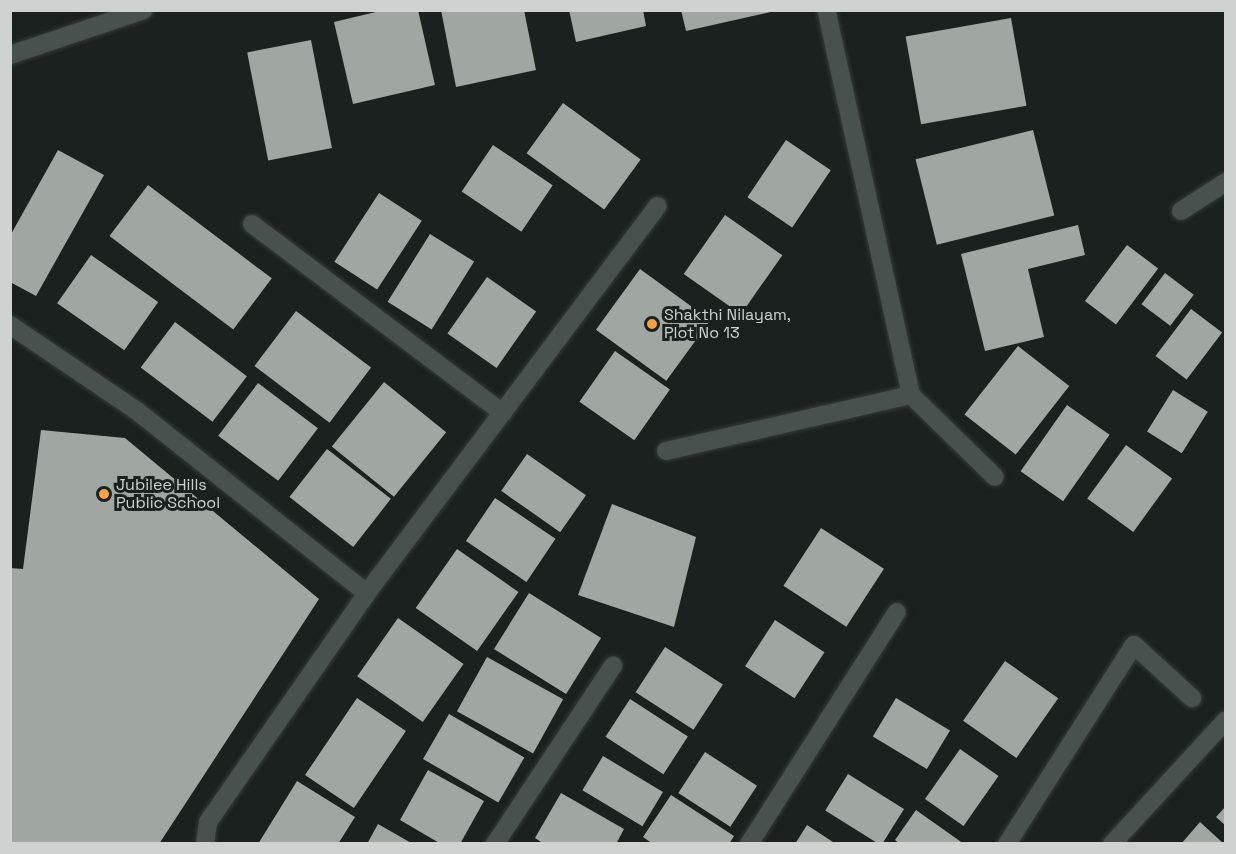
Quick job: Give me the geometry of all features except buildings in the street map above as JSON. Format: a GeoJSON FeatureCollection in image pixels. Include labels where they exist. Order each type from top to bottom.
{"type":"FeatureCollection","features":[{"type":"Feature","properties":{"kind":"street"},"geometry":{"type":"LineString","coordinates":[[10,55],[144,10]]}},
{"type":"Feature","properties":{"kind":"street"},"geometry":{"type":"LineString","coordinates":[[826,10],[910,395],[995,477]]}},
{"type":"Feature","properties":{"kind":"street"},"geometry":{"type":"LineString","coordinates":[[1181,211],[1226,182]]}},
{"type":"Feature","properties":{"kind":"street"},"geometry":{"type":"LineString","coordinates":[[205,843],[208,822],[367,593],[658,206]]}},
{"type":"Feature","properties":{"kind":"street"},"geometry":{"type":"LineString","coordinates":[[252,225],[503,412]]}},
{"type":"Feature","properties":{"kind":"street"},"geometry":{"type":"LineString","coordinates":[[10,325],[137,411],[367,593]]}},
{"type":"Feature","properties":{"kind":"street"},"geometry":{"type":"LineString","coordinates":[[666,451],[910,395]]}},
{"type":"Feature","properties":{"kind":"street"},"geometry":{"type":"LineString","coordinates":[[749,843],[897,612]]}},
{"type":"Feature","properties":{"kind":"street"},"geometry":{"type":"LineString","coordinates":[[1007,843],[1134,645],[1192,698]]}},
{"type":"Feature","properties":{"kind":"street"},"geometry":{"type":"LineString","coordinates":[[495,843],[613,666]]}},
{"type":"Feature","properties":{"kind":"street"},"geometry":{"type":"LineString","coordinates":[[1112,843],[1226,720]]}},
{"type":"Feature","properties":{"kind":"place","name":"Shakthi Nilayam, Plot No 13"},"geometry":{"type":"Point","coordinates":[652,324]}},
{"type":"Feature","properties":{"kind":"place","name":"Jubilee Hills Public School"},"geometry":{"type":"Point","coordinates":[104,494]}}]}
